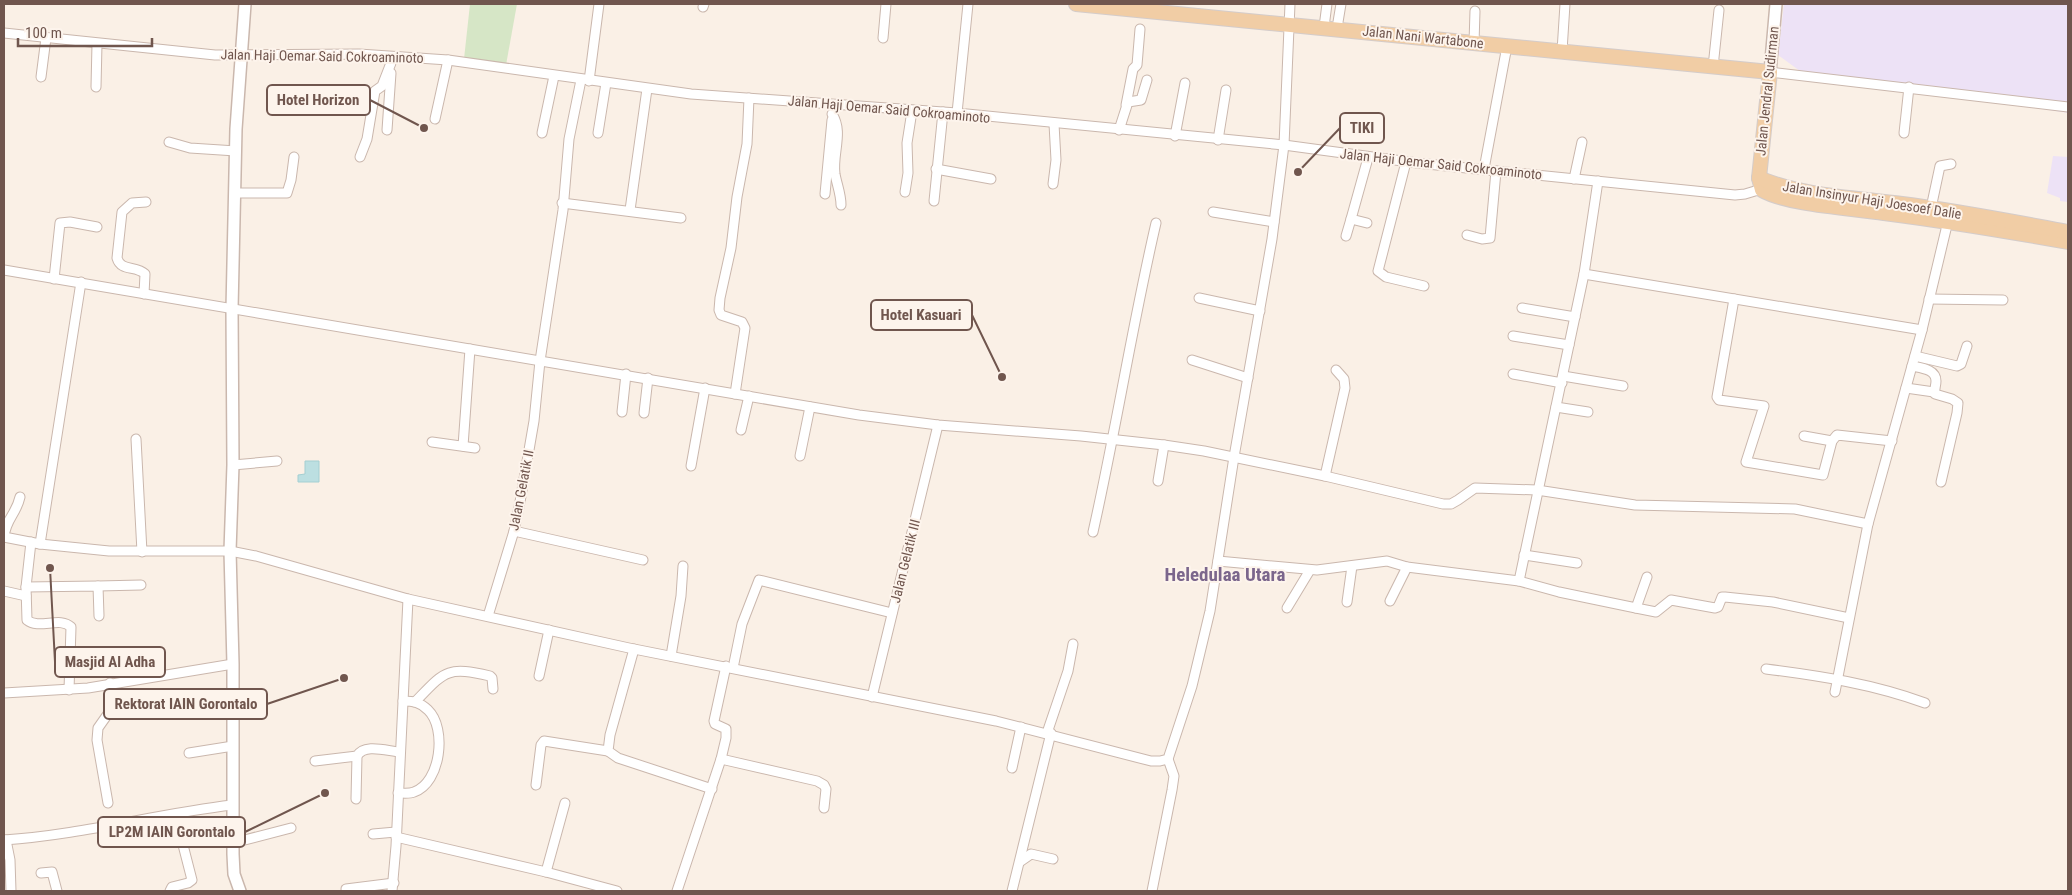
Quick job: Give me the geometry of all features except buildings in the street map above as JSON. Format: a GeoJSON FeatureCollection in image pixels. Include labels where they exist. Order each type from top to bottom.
{"type":"FeatureCollection","features":[{"type":"Feature","properties":{"kind":"main road","name":"Jalan Nani Wartabone"},"geometry":{"type":"LineString","coordinates":[[1076,4],[1770,72]]}},
{"type":"Feature","properties":{"kind":"main road","name":"Jalan Jendral Sudirman"},"geometry":{"type":"LineString","coordinates":[[1764,184],[1770,72]]}},
{"type":"Feature","properties":{"kind":"main road","name":"Jalan Insinyur Haji Joesoef Dalie"},"geometry":{"type":"LineString","coordinates":[[1764,184],[1931,208],[1954,219],[2068,242]]}},
{"type":"Feature","properties":{"kind":"main road","name":"Jalan Insinyur Haji Joesoef Dalie"},"geometry":{"type":"LineString","coordinates":[[1764,184],[1776,196],[1797,201],[2068,232]]}},
{"type":"Feature","properties":{"kind":"street"},"geometry":{"type":"LineString","coordinates":[[240,891],[234,874],[233,842],[233,664],[230,551],[233,465],[232,309],[236,151],[245,4]]}},
{"type":"Feature","properties":{"kind":"street","name":"Jalan Gelatik II"},"geometry":{"type":"LineString","coordinates":[[488,616],[514,531],[534,421],[540,361],[562,210],[569,139],[585,80],[599,4]]}},
{"type":"Feature","properties":{"kind":"street"},"geometry":{"type":"LineString","coordinates":[[883,38],[886,4]]}},
{"type":"Feature","properties":{"kind":"street"},"geometry":{"type":"LineString","coordinates":[[956,113],[968,4]]}},
{"type":"Feature","properties":{"kind":"street"},"geometry":{"type":"LineString","coordinates":[[1152,891],[1174,776],[1168,759],[1202,647],[1274,222],[1284,145],[1290,4]]}},
{"type":"Feature","properties":{"kind":"street"},"geometry":{"type":"LineString","coordinates":[[1327,4],[1331,28]]}},
{"type":"Feature","properties":{"kind":"street"},"geometry":{"type":"LineString","coordinates":[[1331,28],[1342,4]]}},
{"type":"Feature","properties":{"kind":"street"},"geometry":{"type":"LineString","coordinates":[[1562,51],[1565,4]]}},
{"type":"Feature","properties":{"kind":"street","name":"Jalan Jendral Sudirman"},"geometry":{"type":"LineString","coordinates":[[1770,72],[1776,4]]}},
{"type":"Feature","properties":{"kind":"street"},"geometry":{"type":"LineString","coordinates":[[1714,67],[1718,10]]}},
{"type":"Feature","properties":{"kind":"street"},"geometry":{"type":"LineString","coordinates":[[1474,43],[1475,11]]}},
{"type":"Feature","properties":{"kind":"street"},"geometry":{"type":"LineString","coordinates":[[1119,130],[1133,69],[1137,65],[1140,30]]}},
{"type":"Feature","properties":{"kind":"street","name":"Jalan Haji Oemar Said Cokroaminoto"},"geometry":{"type":"LineString","coordinates":[[4,33],[172,52],[448,60],[648,89],[749,98],[832,110],[912,110],[956,113],[1175,136],[1284,145],[1368,158],[1735,195],[1764,184]]}},
{"type":"Feature","properties":{"kind":"street"},"geometry":{"type":"LineString","coordinates":[[42,77],[46,38]]}},
{"type":"Feature","properties":{"kind":"street"},"geometry":{"type":"LineString","coordinates":[[96,87],[97,44]]}},
{"type":"Feature","properties":{"kind":"street"},"geometry":{"type":"LineString","coordinates":[[1484,169],[1507,46]]}},
{"type":"Feature","properties":{"kind":"street"},"geometry":{"type":"LineString","coordinates":[[387,130],[392,59]]}},
{"type":"Feature","properties":{"kind":"street"},"geometry":{"type":"LineString","coordinates":[[360,157],[367,139],[375,91],[382,86],[392,59]]}},
{"type":"Feature","properties":{"kind":"street"},"geometry":{"type":"LineString","coordinates":[[435,119],[448,60]]}},
{"type":"Feature","properties":{"kind":"street"},"geometry":{"type":"LineString","coordinates":[[1770,72],[2068,107]]}},
{"type":"Feature","properties":{"kind":"street"},"geometry":{"type":"LineString","coordinates":[[542,133],[554,76]]}},
{"type":"Feature","properties":{"kind":"street"},"geometry":{"type":"LineString","coordinates":[[1126,105],[1130,101],[1141,100],[1147,80]]}},
{"type":"Feature","properties":{"kind":"street"},"geometry":{"type":"LineString","coordinates":[[598,133],[606,83]]}},
{"type":"Feature","properties":{"kind":"street"},"geometry":{"type":"LineString","coordinates":[[1175,136],[1185,83]]}},
{"type":"Feature","properties":{"kind":"street"},"geometry":{"type":"LineString","coordinates":[[1904,133],[1909,87]]}},
{"type":"Feature","properties":{"kind":"street"},"geometry":{"type":"LineString","coordinates":[[630,210],[648,89]]}},
{"type":"Feature","properties":{"kind":"street"},"geometry":{"type":"LineString","coordinates":[[1218,140],[1226,90]]}},
{"type":"Feature","properties":{"kind":"street"},"geometry":{"type":"LineString","coordinates":[[735,394],[745,328],[742,322],[721,315],[719,307],[732,241],[737,197],[747,144],[749,98]]}},
{"type":"Feature","properties":{"kind":"street"},"geometry":{"type":"LineString","coordinates":[[825,194],[832,110]]}},
{"type":"Feature","properties":{"kind":"street"},"geometry":{"type":"LineString","coordinates":[[832,110],[837,125],[835,170],[840,188],[841,205]]}},
{"type":"Feature","properties":{"kind":"street"},"geometry":{"type":"LineString","coordinates":[[905,192],[908,173],[908,137],[912,110]]}},
{"type":"Feature","properties":{"kind":"street"},"geometry":{"type":"LineString","coordinates":[[934,201],[943,112]]}},
{"type":"Feature","properties":{"kind":"street"},"geometry":{"type":"LineString","coordinates":[[1053,184],[1056,160],[1054,124]]}},
{"type":"Feature","properties":{"kind":"street"},"geometry":{"type":"LineString","coordinates":[[169,142],[190,148],[236,151]]}},
{"type":"Feature","properties":{"kind":"street"},"geometry":{"type":"LineString","coordinates":[[1574,179],[1582,142]]}},
{"type":"Feature","properties":{"kind":"street"},"geometry":{"type":"LineString","coordinates":[[236,193],[287,193],[294,157]]}},
{"type":"Feature","properties":{"kind":"street"},"geometry":{"type":"LineString","coordinates":[[1346,236],[1368,158]]}},
{"type":"Feature","properties":{"kind":"street"},"geometry":{"type":"LineString","coordinates":[[1406,162],[1378,272],[1386,277],[1424,286]]}},
{"type":"Feature","properties":{"kind":"street"},"geometry":{"type":"LineString","coordinates":[[1931,208],[1940,166],[1951,164]]}},
{"type":"Feature","properties":{"kind":"street"},"geometry":{"type":"LineString","coordinates":[[936,169],[991,179]]}},
{"type":"Feature","properties":{"kind":"street"},"geometry":{"type":"LineString","coordinates":[[1467,236],[1482,240],[1490,238],[1496,171]]}},
{"type":"Feature","properties":{"kind":"street"},"geometry":{"type":"LineString","coordinates":[[1519,581],[1584,274],[1598,181]]}},
{"type":"Feature","properties":{"kind":"street"},"geometry":{"type":"LineString","coordinates":[[144,294],[145,274],[140,269],[122,266],[117,258],[122,212],[132,203],[146,202]]}},
{"type":"Feature","properties":{"kind":"street"},"geometry":{"type":"LineString","coordinates":[[562,203],[630,210],[681,218]]}},
{"type":"Feature","properties":{"kind":"street"},"geometry":{"type":"LineString","coordinates":[[1213,212],[1274,222]]}},
{"type":"Feature","properties":{"kind":"street"},"geometry":{"type":"LineString","coordinates":[[1351,219],[1367,223]]}},
{"type":"Feature","properties":{"kind":"street"},"geometry":{"type":"LineString","coordinates":[[1835,692],[1868,524],[1915,356],[1929,298],[1954,219]]}},
{"type":"Feature","properties":{"kind":"street"},"geometry":{"type":"LineString","coordinates":[[54,279],[60,223],[70,222],[98,227]]}},
{"type":"Feature","properties":{"kind":"street"},"geometry":{"type":"LineString","coordinates":[[1093,532],[1137,306],[1156,223]]}},
{"type":"Feature","properties":{"kind":"street"},"geometry":{"type":"LineString","coordinates":[[4,270],[626,374],[810,407],[938,425],[1164,445],[1325,476],[1443,504],[1450,504],[1458,500],[1474,488],[1537,490],[1635,505],[1795,509],[1868,524]]}},
{"type":"Feature","properties":{"kind":"street"},"geometry":{"type":"LineString","coordinates":[[1584,274],[1922,330]]}},
{"type":"Feature","properties":{"kind":"street"},"geometry":{"type":"LineString","coordinates":[[40,544],[81,282]]}},
{"type":"Feature","properties":{"kind":"street"},"geometry":{"type":"LineString","coordinates":[[1199,298],[1260,311]]}},
{"type":"Feature","properties":{"kind":"street"},"geometry":{"type":"LineString","coordinates":[[1734,298],[1717,397],[1719,400],[1764,406],[1746,461],[1823,475],[1832,441],[1837,435],[1892,441]]}},
{"type":"Feature","properties":{"kind":"street"},"geometry":{"type":"LineString","coordinates":[[1929,298],[2004,300]]}},
{"type":"Feature","properties":{"kind":"street"},"geometry":{"type":"LineString","coordinates":[[1522,308],[1575,317]]}},
{"type":"Feature","properties":{"kind":"street"},"geometry":{"type":"LineString","coordinates":[[1513,336],[1569,345]]}},
{"type":"Feature","properties":{"kind":"street"},"geometry":{"type":"LineString","coordinates":[[1915,356],[1957,366],[1961,364],[1967,346]]}},
{"type":"Feature","properties":{"kind":"street"},"geometry":{"type":"LineString","coordinates":[[463,446],[470,348]]}},
{"type":"Feature","properties":{"kind":"street"},"geometry":{"type":"LineString","coordinates":[[1192,360],[1248,378]]}},
{"type":"Feature","properties":{"kind":"street"},"geometry":{"type":"LineString","coordinates":[[1912,366],[1928,370],[1934,374],[1936,381],[1934,392]]}},
{"type":"Feature","properties":{"kind":"street"},"geometry":{"type":"LineString","coordinates":[[1325,476],[1344,388],[1344,379],[1336,370]]}},
{"type":"Feature","properties":{"kind":"street"},"geometry":{"type":"LineString","coordinates":[[622,412],[626,374]]}},
{"type":"Feature","properties":{"kind":"street"},"geometry":{"type":"LineString","coordinates":[[1513,374],[1623,386]]}},
{"type":"Feature","properties":{"kind":"street"},"geometry":{"type":"LineString","coordinates":[[644,412],[648,378]]}},
{"type":"Feature","properties":{"kind":"street"},"geometry":{"type":"LineString","coordinates":[[691,466],[705,388]]}},
{"type":"Feature","properties":{"kind":"street"},"geometry":{"type":"LineString","coordinates":[[1906,388],[1934,392],[1937,396],[1955,400],[1958,406],[1941,482]]}},
{"type":"Feature","properties":{"kind":"street"},"geometry":{"type":"LineString","coordinates":[[741,430],[749,396]]}},
{"type":"Feature","properties":{"kind":"street"},"geometry":{"type":"LineString","coordinates":[[800,456],[810,407]]}},
{"type":"Feature","properties":{"kind":"street"},"geometry":{"type":"LineString","coordinates":[[1556,407],[1588,412]]}},
{"type":"Feature","properties":{"kind":"street","name":"Jalan Gelatik III"},"geometry":{"type":"LineString","coordinates":[[872,697],[938,425]]}},
{"type":"Feature","properties":{"kind":"street"},"geometry":{"type":"LineString","coordinates":[[1804,436],[1832,441]]}},
{"type":"Feature","properties":{"kind":"street"},"geometry":{"type":"LineString","coordinates":[[136,439],[142,552]]}},
{"type":"Feature","properties":{"kind":"street"},"geometry":{"type":"LineString","coordinates":[[432,442],[475,448]]}},
{"type":"Feature","properties":{"kind":"street"},"geometry":{"type":"LineString","coordinates":[[1158,481],[1164,445]]}},
{"type":"Feature","properties":{"kind":"street"},"geometry":{"type":"LineString","coordinates":[[233,465],[276,461]]}},
{"type":"Feature","properties":{"kind":"street"},"geometry":{"type":"LineString","coordinates":[[20,497],[18,507],[6,525],[4,537],[40,544],[109,551],[230,551],[279,562],[408,599],[634,649],[1021,726],[1151,760],[1168,759]]}},
{"type":"Feature","properties":{"kind":"street"},"geometry":{"type":"LineString","coordinates":[[514,531],[643,560]]}},
{"type":"Feature","properties":{"kind":"street"},"geometry":{"type":"LineString","coordinates":[[31,542],[26,591],[27,620],[30,622],[64,623],[71,627],[68,690]]}},
{"type":"Feature","properties":{"kind":"street"},"geometry":{"type":"LineString","coordinates":[[1524,555],[1577,563]]}},
{"type":"Feature","properties":{"kind":"street"},"geometry":{"type":"LineString","coordinates":[[1218,561],[1310,570],[1387,561],[1407,567],[1519,581],[1559,592],[1656,612],[1672,600],[1715,608],[1718,607],[1722,597],[1725,597],[1773,602],[1849,618]]}},
{"type":"Feature","properties":{"kind":"street"},"geometry":{"type":"LineString","coordinates":[[671,656],[681,596],[683,566]]}},
{"type":"Feature","properties":{"kind":"street"},"geometry":{"type":"LineString","coordinates":[[1347,602],[1352,566]]}},
{"type":"Feature","properties":{"kind":"street"},"geometry":{"type":"LineString","coordinates":[[1390,601],[1407,567]]}},
{"type":"Feature","properties":{"kind":"street"},"geometry":{"type":"LineString","coordinates":[[1287,608],[1310,570]]}},
{"type":"Feature","properties":{"kind":"street"},"geometry":{"type":"LineString","coordinates":[[1636,608],[1647,577]]}},
{"type":"Feature","properties":{"kind":"street"},"geometry":{"type":"LineString","coordinates":[[677,891],[721,760],[727,731],[714,721],[742,624],[759,580],[892,613]]}},
{"type":"Feature","properties":{"kind":"street"},"geometry":{"type":"LineString","coordinates":[[4,591],[141,585]]}},
{"type":"Feature","properties":{"kind":"street"},"geometry":{"type":"LineString","coordinates":[[98,586],[98,616]]}},
{"type":"Feature","properties":{"kind":"street"},"geometry":{"type":"LineString","coordinates":[[346,889],[393,887],[408,599]]}},
{"type":"Feature","properties":{"kind":"street"},"geometry":{"type":"LineString","coordinates":[[539,676],[549,630]]}},
{"type":"Feature","properties":{"kind":"street"},"geometry":{"type":"LineString","coordinates":[[1012,891],[1021,861],[1049,733],[1068,671],[1073,644]]}},
{"type":"Feature","properties":{"kind":"street"},"geometry":{"type":"LineString","coordinates":[[608,751],[610,735],[634,649]]}},
{"type":"Feature","properties":{"kind":"street"},"geometry":{"type":"LineString","coordinates":[[4,693],[68,690],[233,664]]}},
{"type":"Feature","properties":{"kind":"street"},"geometry":{"type":"LineString","coordinates":[[1766,669],[1838,679],[1887,690],[1925,703]]}},
{"type":"Feature","properties":{"kind":"street"},"geometry":{"type":"LineString","coordinates":[[415,702],[440,675],[454,671],[490,676],[493,689]]}},
{"type":"Feature","properties":{"kind":"street"},"geometry":{"type":"LineString","coordinates":[[108,803],[97,740],[98,728],[110,711],[110,684]]}},
{"type":"Feature","properties":{"kind":"street"},"geometry":{"type":"LineString","coordinates":[[398,793],[413,792],[420,789],[431,776],[437,760],[438,729],[429,711],[415,702],[403,701]]}},
{"type":"Feature","properties":{"kind":"street"},"geometry":{"type":"LineString","coordinates":[[1012,768],[1021,726]]}},
{"type":"Feature","properties":{"kind":"street"},"geometry":{"type":"LineString","coordinates":[[536,785],[541,745],[544,741],[608,751],[618,758],[636,765],[712,788]]}},
{"type":"Feature","properties":{"kind":"street"},"geometry":{"type":"LineString","coordinates":[[189,753],[233,746]]}},
{"type":"Feature","properties":{"kind":"street"},"geometry":{"type":"LineString","coordinates":[[315,761],[357,756],[365,748],[400,752]]}},
{"type":"Feature","properties":{"kind":"street"},"geometry":{"type":"LineString","coordinates":[[356,799],[357,756]]}},
{"type":"Feature","properties":{"kind":"street"},"geometry":{"type":"LineString","coordinates":[[721,760],[816,781],[824,785],[826,789],[824,808]]}},
{"type":"Feature","properties":{"kind":"street"},"geometry":{"type":"LineString","coordinates":[[546,872],[566,803]]}},
{"type":"Feature","properties":{"kind":"street"},"geometry":{"type":"LineString","coordinates":[[11,891],[11,869],[5,840],[80,831],[145,818],[232,805]]}},
{"type":"Feature","properties":{"kind":"street"},"geometry":{"type":"LineString","coordinates":[[233,842],[291,828]]}},
{"type":"Feature","properties":{"kind":"street"},"geometry":{"type":"LineString","coordinates":[[373,834],[396,834],[617,891]]}},
{"type":"Feature","properties":{"kind":"street"},"geometry":{"type":"LineString","coordinates":[[170,891],[172,887],[188,883],[192,880],[184,845]]}},
{"type":"Feature","properties":{"kind":"street"},"geometry":{"type":"LineString","coordinates":[[1021,861],[1031,854],[1053,859]]}},
{"type":"Feature","properties":{"kind":"street"},"geometry":{"type":"LineString","coordinates":[[41,873],[52,872],[56,891]]}},
{"type":"Feature","properties":{"kind":"shaded area"},"geometry":{"type":"Polygon","coordinates":[[[1784,4],[2068,4],[2068,113],[1800,71],[1778,55],[1784,4]]]}},
{"type":"Feature","properties":{"kind":"shaded area"},"geometry":{"type":"Polygon","coordinates":[[[2053,156],[2068,157],[2068,202],[2060,201],[2060,198],[2047,193],[2053,156]]]}},
{"type":"Feature","properties":{"kind":"green space"},"geometry":{"type":"Polygon","coordinates":[[[470,4],[517,4],[506,65],[464,59],[470,4]]]}},
{"type":"Feature","properties":{"kind":"water"},"geometry":{"type":"Polygon","coordinates":[[[305,461],[319,461],[319,482],[298,482],[298,475],[305,474],[305,461]]]}},
{"type":"Feature","properties":{"kind":"place","name":"Hotel Horizon"},"geometry":{"type":"Point","coordinates":[424,128]}},
{"type":"Feature","properties":{"kind":"place","name":"TIKI"},"geometry":{"type":"Point","coordinates":[1298,172]}},
{"type":"Feature","properties":{"kind":"place","name":"Hotel Kasuari"},"geometry":{"type":"Point","coordinates":[1002,377]}},
{"type":"Feature","properties":{"kind":"place","name":"Masjid Al Adha"},"geometry":{"type":"Point","coordinates":[50,568]}},
{"type":"Feature","properties":{"kind":"place","name":"Rektorat IAIN Gorontalo"},"geometry":{"type":"Point","coordinates":[344,678]}},
{"type":"Feature","properties":{"kind":"place","name":"LP2M IAIN Gorontalo"},"geometry":{"type":"Point","coordinates":[325,793]}},
{"type":"Feature","properties":{"kind":"district","name":"Heledulaa Utara"},"geometry":{"type":"Point","coordinates":[1225,574]}}]}
